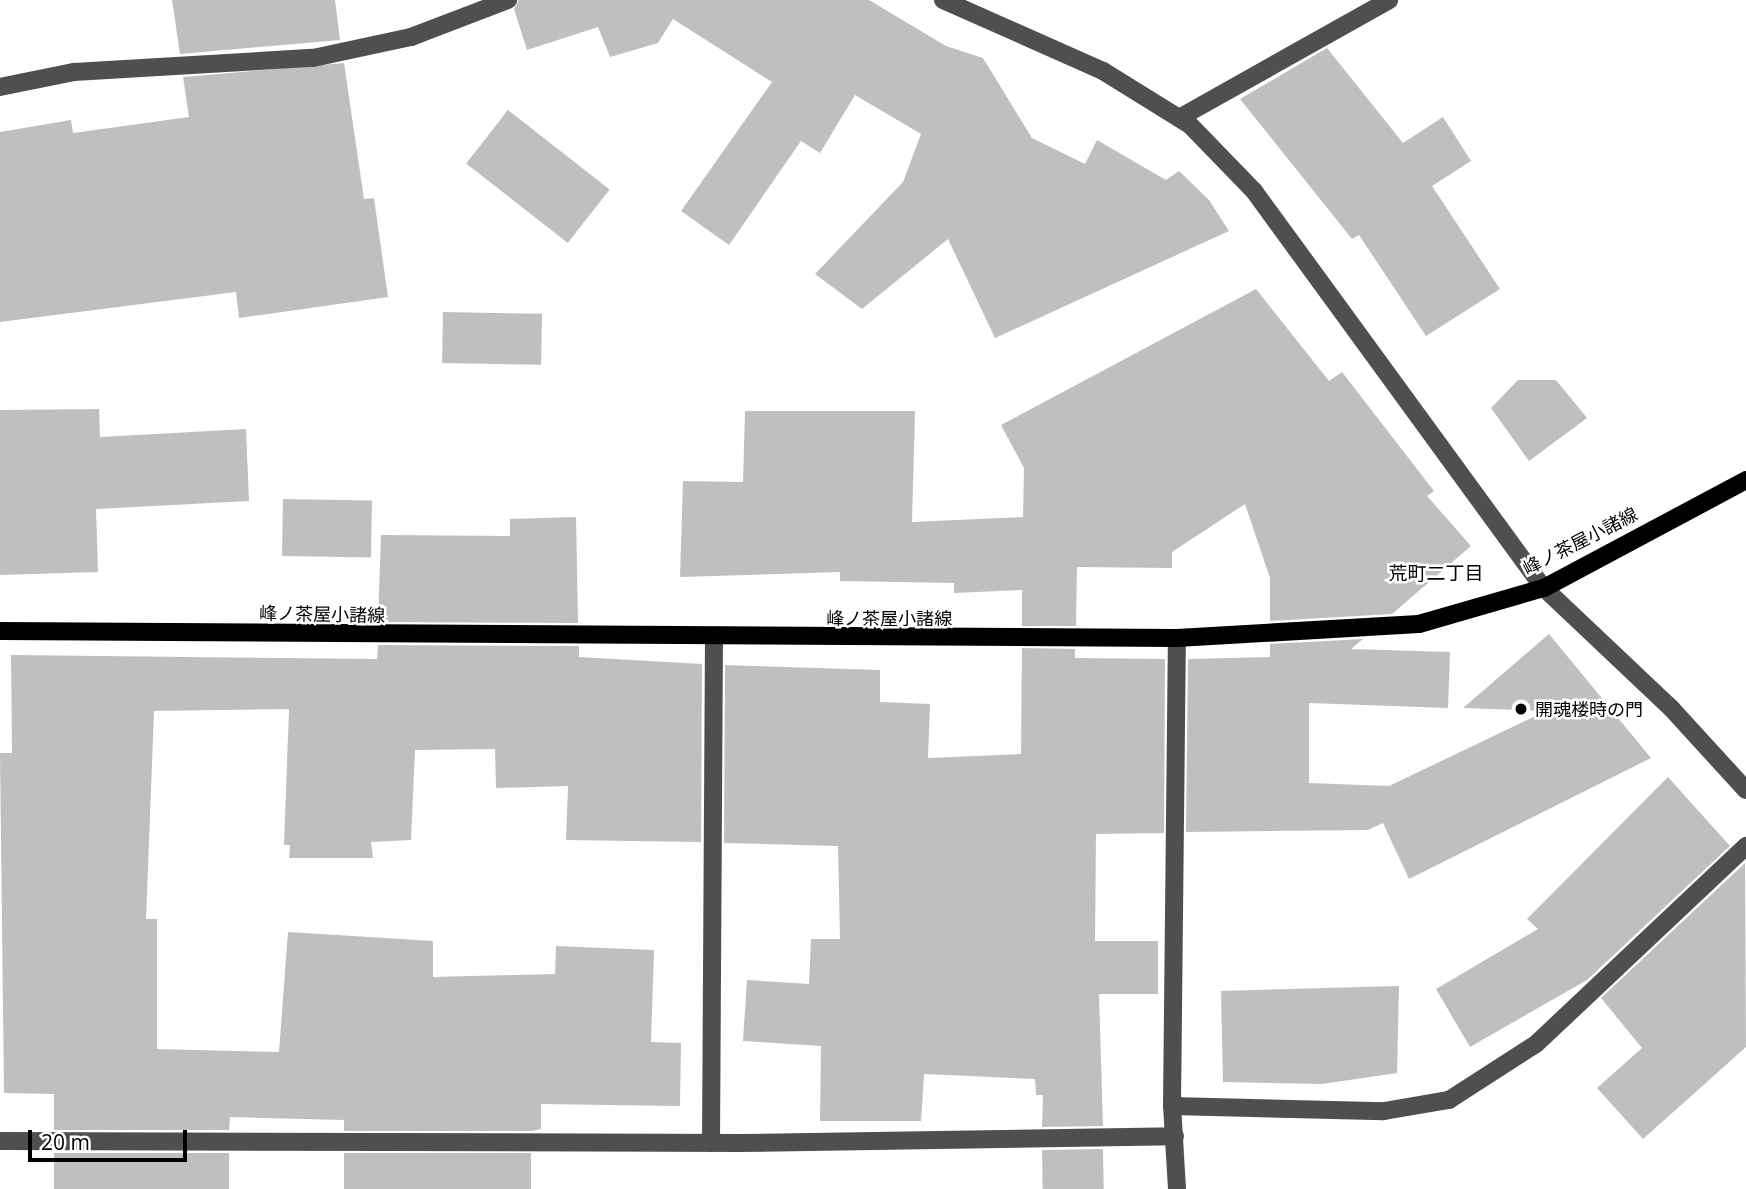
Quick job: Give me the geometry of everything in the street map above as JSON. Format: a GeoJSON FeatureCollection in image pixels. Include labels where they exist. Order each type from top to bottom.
{"type":"FeatureCollection","features":[{"type":"Feature","properties":{"kind":"main road","name":"峰ノ茶屋小諸線"},"geometry":{"type":"LineString","coordinates":[[0,631],[714,640],[1177,638],[1419,624],[1544,588],[1746,480]]}},
{"type":"Feature","properties":{"kind":"street"},"geometry":{"type":"LineString","coordinates":[[0,87],[74,72],[313,58],[411,37],[508,0]]}},
{"type":"Feature","properties":{"kind":"street"},"geometry":{"type":"LineString","coordinates":[[943,0],[1103,71],[1179,118],[1254,191],[1544,588],[1671,708],[1746,790]]}},
{"type":"Feature","properties":{"kind":"street"},"geometry":{"type":"LineString","coordinates":[[1179,118],[1389,0]]}},
{"type":"Feature","properties":{"kind":"street"},"geometry":{"type":"LineString","coordinates":[[1177,638],[1172,1106],[1177,1189]]}},
{"type":"Feature","properties":{"kind":"street"},"geometry":{"type":"LineString","coordinates":[[711,1143],[714,640]]}},
{"type":"Feature","properties":{"kind":"street"},"geometry":{"type":"LineString","coordinates":[[1172,1106],[1384,1111],[1449,1100],[1536,1044],[1746,846]]}},
{"type":"Feature","properties":{"kind":"street"},"geometry":{"type":"LineString","coordinates":[[0,1141],[711,1143],[1175,1136]]}},
{"type":"Feature","properties":{"kind":"building"},"geometry":{"type":"Polygon","coordinates":[[[172,0],[335,0],[340,40],[180,54],[172,0]]]}},
{"type":"Feature","properties":{"kind":"building"},"geometry":{"type":"Polygon","coordinates":[[[519,0],[869,0],[946,46],[983,58],[1032,138],[1085,164],[1097,140],[1166,180],[1179,171],[1209,200],[1229,231],[995,338],[948,239],[862,309],[815,274],[903,182],[921,134],[855,95],[820,153],[801,141],[729,245],[681,211],[772,82],[673,19],[658,43],[610,57],[598,27],[527,50],[514,9],[519,0]]]}},
{"type":"Feature","properties":{"kind":"building"},"geometry":{"type":"Polygon","coordinates":[[[1327,48],[1403,143],[1443,117],[1471,161],[1432,186],[1500,289],[1426,336],[1359,235],[1352,239],[1240,99],[1327,48]]]}},
{"type":"Feature","properties":{"kind":"building"},"geometry":{"type":"Polygon","coordinates":[[[344,63],[364,199],[374,198],[388,297],[239,318],[236,292],[0,322],[0,132],[71,120],[73,133],[189,117],[183,77],[344,63]]]}},
{"type":"Feature","properties":{"kind":"building"},"geometry":{"type":"Polygon","coordinates":[[[508,110],[610,189],[568,243],[466,164],[508,110]]]}},
{"type":"Feature","properties":{"kind":"building"},"geometry":{"type":"Polygon","coordinates":[[[1256,289],[1329,381],[1342,372],[1434,491],[1427,496],[1471,546],[1392,614],[1270,621],[1270,578],[1245,504],[1172,552],[1172,568],[1077,567],[1076,626],[1022,626],[1022,590],[954,593],[954,583],[840,581],[840,572],[680,577],[683,481],[743,482],[745,411],[915,411],[912,522],[1023,517],[1024,468],[1001,425],[1256,289]]]}},
{"type":"Feature","properties":{"kind":"building"},"geometry":{"type":"Polygon","coordinates":[[[443,312],[542,314],[541,365],[442,363],[443,312]]]}},
{"type":"Feature","properties":{"kind":"building"},"geometry":{"type":"Polygon","coordinates":[[[1518,380],[1556,380],[1587,418],[1529,461],[1491,408],[1518,380]]]}},
{"type":"Feature","properties":{"kind":"building"},"geometry":{"type":"Polygon","coordinates":[[[99,409],[100,437],[246,429],[249,501],[96,509],[98,572],[0,575],[0,410],[99,409]]]}},
{"type":"Feature","properties":{"kind":"building"},"geometry":{"type":"Polygon","coordinates":[[[283,499],[372,501],[371,558],[282,556],[283,499]]]}},
{"type":"Feature","properties":{"kind":"building"},"geometry":{"type":"Polygon","coordinates":[[[576,517],[578,623],[378,622],[381,535],[510,536],[510,519],[576,517]]]}},
{"type":"Feature","properties":{"kind":"building"},"geometry":{"type":"Polygon","coordinates":[[[1549,634],[1651,758],[1409,879],[1383,823],[1368,830],[1186,832],[1188,659],[1270,657],[1270,644],[1363,639],[1351,649],[1450,652],[1448,708],[1309,703],[1309,783],[1389,786],[1546,711],[1463,708],[1549,634]]]}},
{"type":"Feature","properties":{"kind":"building"},"geometry":{"type":"Polygon","coordinates":[[[378,645],[579,646],[579,657],[702,664],[701,842],[566,840],[568,786],[496,788],[495,749],[415,750],[411,840],[371,842],[373,858],[289,858],[290,845],[284,845],[289,709],[154,711],[146,919],[157,919],[157,1049],[279,1052],[288,932],[433,941],[433,977],[555,974],[556,946],[654,950],[651,1042],[681,1043],[680,1106],[541,1104],[541,1129],[532,1131],[344,1131],[344,1120],[230,1117],[229,1130],[54,1130],[54,1094],[4,1093],[0,753],[12,753],[11,655],[377,659],[378,645]]]}},
{"type":"Feature","properties":{"kind":"building"},"geometry":{"type":"Polygon","coordinates":[[[1022,648],[1075,649],[1075,658],[1165,659],[1164,833],[1096,834],[1095,941],[1158,941],[1158,994],[1099,994],[1103,1126],[1042,1127],[1043,1095],[1036,1095],[1035,1079],[924,1074],[921,1121],[820,1121],[821,1046],[743,1041],[747,980],[809,984],[811,939],[840,939],[838,846],[724,843],[725,665],[880,670],[880,702],[930,704],[928,758],[1021,754],[1022,648]]]}},
{"type":"Feature","properties":{"kind":"building"},"geometry":{"type":"Polygon","coordinates":[[[1668,777],[1730,846],[1587,980],[1470,1047],[1436,989],[1538,929],[1527,919],[1668,777]]]}},
{"type":"Feature","properties":{"kind":"building"},"geometry":{"type":"Polygon","coordinates":[[[1745,863],[1746,1047],[1643,1139],[1597,1088],[1642,1048],[1601,998],[1745,863]]]}},
{"type":"Feature","properties":{"kind":"building"},"geometry":{"type":"Polygon","coordinates":[[[1399,986],[1397,1073],[1322,1084],[1223,1082],[1221,991],[1399,986]]]}},
{"type":"Feature","properties":{"kind":"building"},"geometry":{"type":"Polygon","coordinates":[[[1103,1149],[1104,1189],[1043,1189],[1042,1150],[1103,1149]]]}},
{"type":"Feature","properties":{"kind":"building"},"geometry":{"type":"Polygon","coordinates":[[[54,1153],[229,1153],[229,1189],[54,1189],[54,1153]]]}},
{"type":"Feature","properties":{"kind":"building"},"geometry":{"type":"Polygon","coordinates":[[[344,1153],[531,1153],[531,1189],[344,1189],[344,1153]]]}},
{"type":"Feature","properties":{"kind":"place","name":"開魂楼時の門"},"geometry":{"type":"Point","coordinates":[1521,709]}},
{"type":"Feature","properties":{"kind":"district","name":"荒町二丁目"},"geometry":{"type":"Point","coordinates":[1436,574]}}]}
